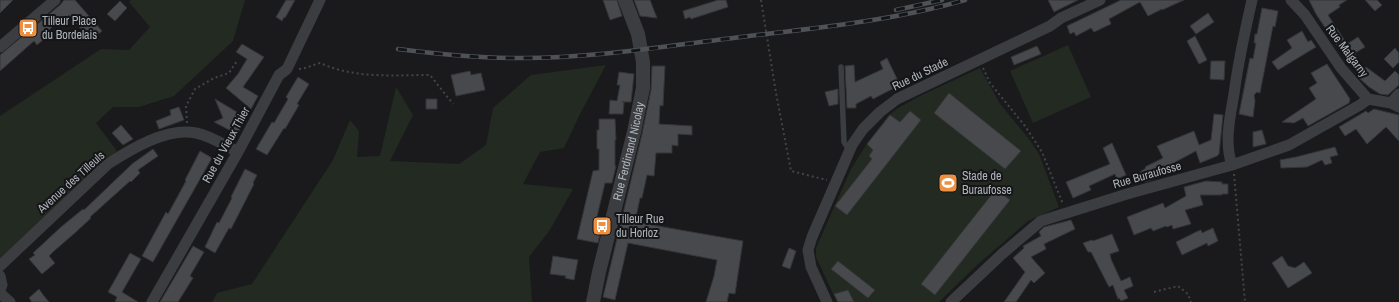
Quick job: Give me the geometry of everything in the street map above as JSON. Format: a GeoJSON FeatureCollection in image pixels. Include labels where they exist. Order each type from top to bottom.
{"type":"FeatureCollection","features":[{"type":"Feature","properties":{"kind":"street"},"geometry":{"type":"LineString","coordinates":[[0,47],[55,0]]}},
{"type":"Feature","properties":{"kind":"street","name":"Rue du Vieux Thier"},"geometry":{"type":"LineString","coordinates":[[152,302],[238,152],[280,75],[287,69],[320,0]]}},
{"type":"Feature","properties":{"kind":"street","name":"Rue Ferdinand Nicolay"},"geometry":{"type":"LineString","coordinates":[[593,302],[634,132],[643,88],[642,62],[638,34],[625,0]]}},
{"type":"Feature","properties":{"kind":"street","name":"Rue du Stade"},"geometry":{"type":"LineString","coordinates":[[827,302],[811,267],[808,250],[849,150],[863,130],[880,112],[897,98],[1050,26],[1061,18],[1100,0]]}},
{"type":"Feature","properties":{"kind":"street"},"geometry":{"type":"LineString","coordinates":[[1232,165],[1229,156],[1229,126],[1240,52],[1252,0]]}},
{"type":"Feature","properties":{"kind":"street","name":"Rue Malgarny"},"geometry":{"type":"LineString","coordinates":[[1291,0],[1305,15],[1341,68],[1368,99]]}},
{"type":"Feature","properties":{"kind":"street"},"geometry":{"type":"LineString","coordinates":[[1368,99],[1395,105],[1399,94]]}},
{"type":"Feature","properties":{"kind":"street","name":"Rue Buraufosse"},"geometry":{"type":"LineString","coordinates":[[951,302],[1002,254],[1041,221],[1127,194],[1232,165],[1289,144],[1360,105],[1368,99]]}},
{"type":"Feature","properties":{"kind":"street","name":"Avenue des Tilleuls"},"geometry":{"type":"LineString","coordinates":[[0,266],[108,164],[129,150],[157,138],[188,132],[211,138],[238,152]]}},
{"type":"Feature","properties":{"kind":"street"},"geometry":{"type":"LineString","coordinates":[[0,276],[2,284],[0,290]]}},
{"type":"Feature","properties":{"kind":"street"},"geometry":{"type":"LineString","coordinates":[[0,293],[10,302]]}},
{"type":"Feature","properties":{"kind":"lane"},"geometry":{"type":"LineString","coordinates":[[841,67],[844,142],[849,150]]}},
{"type":"Feature","properties":{"kind":"path"},"geometry":{"type":"LineString","coordinates":[[761,0],[791,171],[836,182]]}},
{"type":"Feature","properties":{"kind":"path"},"geometry":{"type":"LineString","coordinates":[[979,60],[990,83],[1025,126],[1042,152],[1067,213]]}},
{"type":"Feature","properties":{"kind":"path"},"geometry":{"type":"LineString","coordinates":[[188,132],[186,106],[195,89],[214,78],[229,73],[237,62]]}},
{"type":"Feature","properties":{"kind":"path"},"geometry":{"type":"LineString","coordinates":[[287,69],[305,68],[320,63],[336,70],[363,75],[430,76],[453,104]]}},
{"type":"Feature","properties":{"kind":"path"},"geometry":{"type":"LineString","coordinates":[[1232,165],[1245,302]]}},
{"type":"Feature","properties":{"kind":"path"},"geometry":{"type":"LineString","coordinates":[[1154,292],[1178,286],[1188,294],[1191,302]]}},
{"type":"Feature","properties":{"kind":"shaded area"},"geometry":{"type":"Polygon","coordinates":[[[131,0],[245,0],[233,41],[174,96],[139,107],[113,107],[96,123],[117,151],[0,261],[0,116],[101,49],[129,50],[150,27],[129,2],[131,0]]]}},
{"type":"Feature","properties":{"kind":"shaded area"},"geometry":{"type":"Polygon","coordinates":[[[1068,45],[1091,97],[1033,123],[1010,71],[1068,45]]]}},
{"type":"Feature","properties":{"kind":"shaded area"},"geometry":{"type":"Polygon","coordinates":[[[606,65],[564,148],[540,152],[523,184],[573,189],[550,230],[529,257],[532,302],[212,302],[217,293],[252,284],[333,160],[350,120],[359,131],[357,157],[380,156],[396,87],[413,115],[390,161],[459,164],[486,145],[493,108],[531,75],[606,65]]]}},
{"type":"Feature","properties":{"kind":"shaded area","name":"Stade de Buraufosse"},"geometry":{"type":"Polygon","coordinates":[[[980,68],[1000,104],[1029,139],[1039,154],[1059,207],[1028,221],[977,265],[939,302],[837,302],[816,257],[816,248],[851,169],[866,145],[888,116],[898,108],[980,68]]]}},
{"type":"Feature","properties":{"kind":"building"},"geometry":{"type":"Polygon","coordinates":[[[0,0],[13,0],[0,13],[0,0]]]}},
{"type":"Feature","properties":{"kind":"building"},"geometry":{"type":"Polygon","coordinates":[[[64,0],[75,0],[102,31],[91,40],[69,15],[63,20],[61,18],[42,37],[44,39],[37,45],[34,41],[0,71],[0,55],[64,0]]]}},
{"type":"Feature","properties":{"kind":"building"},"geometry":{"type":"Polygon","coordinates":[[[286,0],[295,0],[282,21],[276,17],[286,0]]]}},
{"type":"Feature","properties":{"kind":"building"},"geometry":{"type":"Polygon","coordinates":[[[603,0],[617,0],[622,16],[610,20],[603,0]]]}},
{"type":"Feature","properties":{"kind":"building"},"geometry":{"type":"Polygon","coordinates":[[[634,0],[650,0],[657,18],[640,16],[634,0]]]}},
{"type":"Feature","properties":{"kind":"building"},"geometry":{"type":"Polygon","coordinates":[[[718,0],[726,0],[728,7],[691,19],[690,17],[685,19],[683,11],[718,0]]]}},
{"type":"Feature","properties":{"kind":"building"},"geometry":{"type":"Polygon","coordinates":[[[1048,0],[1078,0],[1054,12],[1048,0]]]}},
{"type":"Feature","properties":{"kind":"building"},"geometry":{"type":"Polygon","coordinates":[[[1121,0],[1184,0],[1148,16],[1140,2],[1109,19],[1111,24],[1094,32],[1091,28],[1076,36],[1074,32],[1070,34],[1067,26],[1121,0]]]}},
{"type":"Feature","properties":{"kind":"building"},"geometry":{"type":"Polygon","coordinates":[[[1309,0],[1347,0],[1328,15],[1347,44],[1358,37],[1365,47],[1355,53],[1358,59],[1350,65],[1316,14],[1309,0]]]}},
{"type":"Feature","properties":{"kind":"building"},"geometry":{"type":"Polygon","coordinates":[[[1365,0],[1377,0],[1382,5],[1375,11],[1365,0]]]}},
{"type":"Feature","properties":{"kind":"building"},"geometry":{"type":"Polygon","coordinates":[[[120,1],[127,8],[115,21],[107,14],[120,1]]]}},
{"type":"Feature","properties":{"kind":"building"},"geometry":{"type":"Polygon","coordinates":[[[1262,8],[1278,11],[1275,27],[1273,26],[1260,93],[1257,92],[1254,95],[1255,101],[1253,117],[1239,114],[1250,58],[1253,59],[1256,43],[1254,43],[1255,34],[1257,34],[1262,8]]]}},
{"type":"Feature","properties":{"kind":"building"},"geometry":{"type":"Polygon","coordinates":[[[1208,13],[1214,22],[1196,34],[1190,26],[1208,13]]]}},
{"type":"Feature","properties":{"kind":"building"},"geometry":{"type":"Polygon","coordinates":[[[1302,31],[1308,42],[1311,40],[1316,47],[1278,70],[1272,62],[1292,48],[1287,40],[1302,31]]]}},
{"type":"Feature","properties":{"kind":"building"},"geometry":{"type":"Polygon","coordinates":[[[1195,36],[1207,60],[1199,64],[1187,41],[1195,36]]]}},
{"type":"Feature","properties":{"kind":"building"},"geometry":{"type":"Polygon","coordinates":[[[242,44],[264,57],[243,87],[258,96],[251,109],[226,88],[238,74],[247,59],[236,52],[242,44]]]}},
{"type":"Feature","properties":{"kind":"building"},"geometry":{"type":"Polygon","coordinates":[[[1037,46],[1041,54],[1014,65],[1011,57],[1037,46]]]}},
{"type":"Feature","properties":{"kind":"building"},"geometry":{"type":"Polygon","coordinates":[[[1395,48],[1399,53],[1399,62],[1393,68],[1384,59],[1395,48]]]}},
{"type":"Feature","properties":{"kind":"building"},"geometry":{"type":"Polygon","coordinates":[[[887,58],[900,85],[873,99],[871,96],[856,104],[856,108],[847,108],[845,66],[854,65],[855,82],[883,69],[880,62],[887,58]]]}},
{"type":"Feature","properties":{"kind":"building"},"geometry":{"type":"Polygon","coordinates":[[[1211,61],[1225,61],[1224,80],[1210,79],[1211,61]]]}},
{"type":"Feature","properties":{"kind":"building"},"geometry":{"type":"Polygon","coordinates":[[[1327,64],[1350,99],[1349,103],[1308,126],[1303,118],[1294,123],[1282,122],[1316,99],[1309,88],[1317,83],[1311,73],[1327,64]]]}},
{"type":"Feature","properties":{"kind":"building"},"geometry":{"type":"Polygon","coordinates":[[[652,66],[665,66],[663,106],[660,105],[659,124],[692,126],[692,135],[678,134],[678,146],[672,145],[672,153],[656,153],[654,176],[647,175],[635,222],[743,241],[735,294],[729,293],[727,302],[706,302],[717,260],[628,243],[615,300],[603,297],[642,134],[651,90],[652,66]]]}},
{"type":"Feature","properties":{"kind":"building"},"geometry":{"type":"Polygon","coordinates":[[[1366,67],[1385,81],[1395,71],[1399,75],[1399,85],[1388,95],[1380,94],[1358,77],[1366,67]]]}},
{"type":"Feature","properties":{"kind":"building"},"geometry":{"type":"Polygon","coordinates":[[[470,71],[471,75],[481,73],[485,90],[456,96],[451,75],[470,71]]]}},
{"type":"Feature","properties":{"kind":"building"},"geometry":{"type":"Polygon","coordinates":[[[619,72],[634,74],[631,102],[624,102],[623,114],[609,114],[610,100],[617,101],[620,85],[617,85],[619,72]]]}},
{"type":"Feature","properties":{"kind":"building"},"geometry":{"type":"Polygon","coordinates":[[[298,77],[309,84],[285,129],[284,128],[267,155],[256,149],[288,99],[286,97],[298,77]]]}},
{"type":"Feature","properties":{"kind":"building"},"geometry":{"type":"Polygon","coordinates":[[[838,89],[838,104],[829,106],[825,92],[838,89]]]}},
{"type":"Feature","properties":{"kind":"building"},"geometry":{"type":"Polygon","coordinates":[[[949,93],[1021,151],[1005,169],[934,113],[949,93]]]}},
{"type":"Feature","properties":{"kind":"building"},"geometry":{"type":"Polygon","coordinates":[[[215,99],[247,118],[237,134],[214,122],[223,118],[215,99]]]}},
{"type":"Feature","properties":{"kind":"building"},"geometry":{"type":"Polygon","coordinates":[[[426,99],[437,99],[437,109],[426,109],[426,99]]]}},
{"type":"Feature","properties":{"kind":"building"},"geometry":{"type":"Polygon","coordinates":[[[179,107],[184,120],[159,129],[156,121],[171,115],[170,110],[179,107]]]}},
{"type":"Feature","properties":{"kind":"building"},"geometry":{"type":"Polygon","coordinates":[[[1374,109],[1399,115],[1399,141],[1386,127],[1367,144],[1356,129],[1345,136],[1339,127],[1366,111],[1368,113],[1374,109]]]}},
{"type":"Feature","properties":{"kind":"building"},"geometry":{"type":"Polygon","coordinates":[[[910,111],[921,120],[847,215],[835,206],[872,159],[869,156],[873,150],[867,144],[890,115],[900,122],[910,111]]]}},
{"type":"Feature","properties":{"kind":"building"},"geometry":{"type":"Polygon","coordinates":[[[1214,114],[1223,115],[1219,154],[1217,156],[1200,163],[1196,151],[1166,167],[1169,173],[1145,182],[1140,172],[1146,168],[1145,167],[1163,158],[1157,146],[1194,131],[1199,145],[1211,140],[1214,114]]]}},
{"type":"Feature","properties":{"kind":"building"},"geometry":{"type":"Polygon","coordinates":[[[599,119],[615,119],[616,166],[612,183],[605,183],[594,229],[601,230],[598,243],[577,239],[593,171],[599,170],[597,130],[599,130],[599,119]]]}},
{"type":"Feature","properties":{"kind":"building"},"geometry":{"type":"Polygon","coordinates":[[[121,125],[133,139],[123,145],[112,133],[121,125]]]}},
{"type":"Feature","properties":{"kind":"building"},"geometry":{"type":"Polygon","coordinates":[[[1262,130],[1266,144],[1253,147],[1253,132],[1262,130]]]}},
{"type":"Feature","properties":{"kind":"building"},"geometry":{"type":"Polygon","coordinates":[[[1112,143],[1126,175],[1117,179],[1115,174],[1089,186],[1091,190],[1073,198],[1066,182],[1110,164],[1103,148],[1112,143]]]}},
{"type":"Feature","properties":{"kind":"building"},"geometry":{"type":"Polygon","coordinates":[[[1335,147],[1338,155],[1330,157],[1332,163],[1325,165],[1322,160],[1307,167],[1281,168],[1280,160],[1335,147]]]}},
{"type":"Feature","properties":{"kind":"building"},"geometry":{"type":"Polygon","coordinates":[[[153,149],[158,156],[138,170],[140,173],[131,182],[130,181],[90,217],[91,218],[49,256],[55,263],[42,274],[29,259],[35,255],[33,253],[61,227],[83,209],[84,210],[132,164],[153,149]]]}},
{"type":"Feature","properties":{"kind":"building"},"geometry":{"type":"Polygon","coordinates":[[[200,151],[212,158],[153,262],[142,256],[166,212],[168,214],[200,151]]]}},
{"type":"Feature","properties":{"kind":"building"},"geometry":{"type":"Polygon","coordinates":[[[245,169],[257,175],[253,183],[254,184],[231,229],[229,228],[215,253],[205,247],[217,222],[219,223],[232,198],[231,197],[245,169]]]}},
{"type":"Feature","properties":{"kind":"building"},"geometry":{"type":"Polygon","coordinates":[[[1206,181],[1228,184],[1228,194],[1200,195],[1203,205],[1185,210],[1191,224],[1173,229],[1172,225],[1166,226],[1153,231],[1151,228],[1134,235],[1127,217],[1163,203],[1165,208],[1186,196],[1184,187],[1206,181]]]}},
{"type":"Feature","properties":{"kind":"building"},"geometry":{"type":"Polygon","coordinates":[[[996,189],[1010,200],[935,295],[921,284],[996,189]]]}},
{"type":"Feature","properties":{"kind":"building"},"geometry":{"type":"Polygon","coordinates":[[[1071,220],[1075,229],[1044,244],[1046,249],[1031,257],[1045,273],[1034,283],[1031,280],[1016,302],[1004,302],[1025,272],[1013,258],[1024,248],[1023,246],[1041,236],[1039,232],[1044,227],[1071,220]]]}},
{"type":"Feature","properties":{"kind":"building"},"geometry":{"type":"Polygon","coordinates":[[[1213,228],[1218,241],[1208,246],[1207,243],[1182,255],[1176,242],[1201,230],[1202,233],[1213,228]]]}},
{"type":"Feature","properties":{"kind":"building"},"geometry":{"type":"Polygon","coordinates":[[[1112,234],[1119,251],[1110,254],[1111,259],[1121,281],[1130,277],[1133,286],[1124,290],[1128,298],[1121,301],[1119,298],[1118,299],[1113,285],[1109,287],[1091,252],[1088,252],[1083,243],[1112,234]]]}},
{"type":"Feature","properties":{"kind":"building"},"geometry":{"type":"Polygon","coordinates":[[[193,246],[204,252],[190,276],[193,278],[178,302],[160,302],[193,246]]]}},
{"type":"Feature","properties":{"kind":"building"},"geometry":{"type":"Polygon","coordinates":[[[789,248],[796,251],[790,269],[782,266],[789,248]]]}},
{"type":"Feature","properties":{"kind":"building"},"geometry":{"type":"Polygon","coordinates":[[[130,253],[141,259],[122,292],[138,302],[115,302],[117,297],[108,292],[130,253]]]}},
{"type":"Feature","properties":{"kind":"building"},"geometry":{"type":"Polygon","coordinates":[[[553,256],[578,260],[574,280],[565,278],[566,276],[550,274],[553,256]]]}},
{"type":"Feature","properties":{"kind":"building"},"geometry":{"type":"Polygon","coordinates":[[[1282,256],[1288,266],[1295,268],[1304,262],[1312,273],[1288,288],[1272,263],[1282,256]]]}},
{"type":"Feature","properties":{"kind":"building"},"geometry":{"type":"Polygon","coordinates":[[[838,261],[875,290],[868,298],[831,269],[838,261]]]}},
{"type":"Feature","properties":{"kind":"building"},"geometry":{"type":"Polygon","coordinates":[[[39,289],[49,302],[32,302],[29,298],[39,289]]]}},
{"type":"Feature","properties":{"kind":"building"},"geometry":{"type":"Polygon","coordinates":[[[848,290],[854,302],[838,302],[834,294],[848,290]]]}},
{"type":"Feature","properties":{"kind":"railway"},"geometry":{"type":"LineString","coordinates":[[896,10],[942,0]]}},
{"type":"Feature","properties":{"kind":"railway"},"geometry":{"type":"LineString","coordinates":[[398,49],[427,53],[500,58],[543,58],[600,54],[882,19],[965,0]]}},
{"type":"Feature","properties":{"kind":"place","name":"Tilleur Place du Bordelais"},"geometry":{"type":"Point","coordinates":[28,28]}},
{"type":"Feature","properties":{"kind":"place","name":"Stade de Buraufosse"},"geometry":{"type":"Point","coordinates":[948,183]}},
{"type":"Feature","properties":{"kind":"place","name":"Tilleur Rue du Horloz"},"geometry":{"type":"Point","coordinates":[602,226]}}]}
